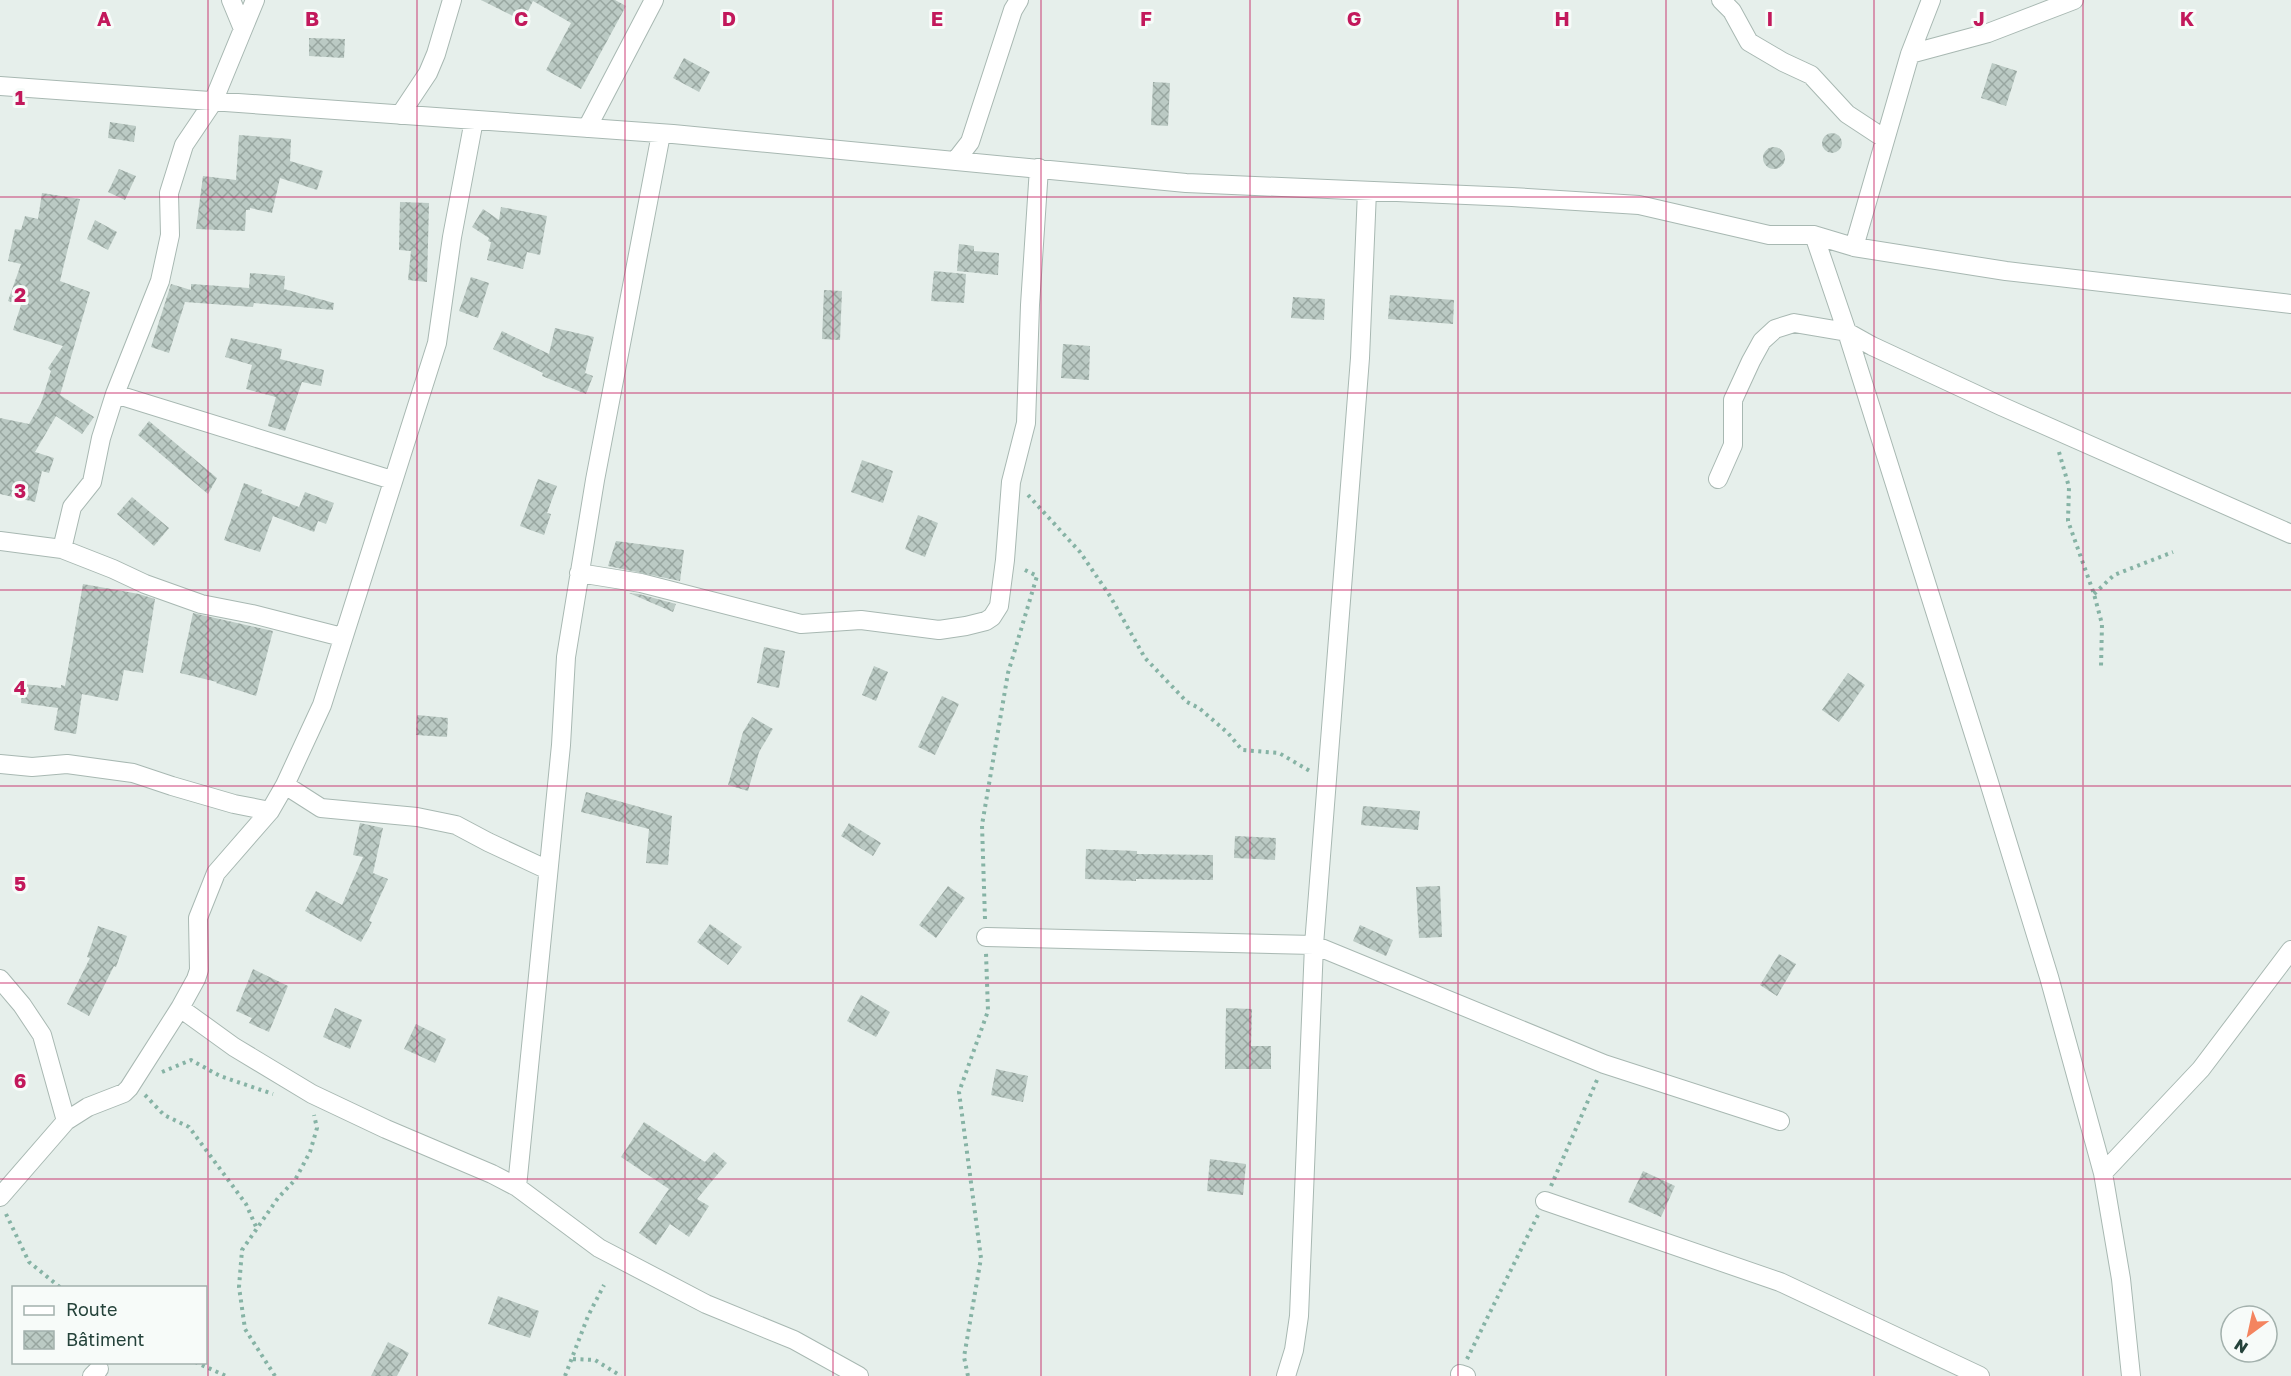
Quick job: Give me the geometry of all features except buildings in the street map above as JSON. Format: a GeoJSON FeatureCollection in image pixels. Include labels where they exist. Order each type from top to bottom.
{"type":"FeatureCollection","features":[{"type":"Feature","properties":{"kind":"street"},"geometry":{"type":"LineString","coordinates":[[231,0],[243,29]]}},
{"type":"Feature","properties":{"kind":"street"},"geometry":{"type":"LineString","coordinates":[[62,549],[72,507],[92,482],[101,438],[115,394],[160,281],[170,235],[169,193],[184,145],[213,102],[255,0]]}},
{"type":"Feature","properties":{"kind":"street"},"geometry":{"type":"LineString","coordinates":[[400,115],[428,74],[452,0]]}},
{"type":"Feature","properties":{"kind":"street"},"geometry":{"type":"LineString","coordinates":[[587,128],[654,0]]}},
{"type":"Feature","properties":{"kind":"street"},"geometry":{"type":"LineString","coordinates":[[956,160],[970,142],[1013,10],[1019,0]]}},
{"type":"Feature","properties":{"kind":"street"},"geometry":{"type":"LineString","coordinates":[[1721,0],[1732,11],[1749,42],[1811,75],[1847,114],[1885,139]]}},
{"type":"Feature","properties":{"kind":"street"},"geometry":{"type":"LineString","coordinates":[[1854,247],[1910,54],[1931,0]]}},
{"type":"Feature","properties":{"kind":"street"},"geometry":{"type":"LineString","coordinates":[[1910,54],[1988,33],[2074,0]]}},
{"type":"Feature","properties":{"kind":"street"},"geometry":{"type":"LineString","coordinates":[[0,86],[661,134],[1186,183],[1639,205],[1768,235],[1814,235],[1854,247],[2006,271],[2291,304]]}},
{"type":"Feature","properties":{"kind":"street"},"geometry":{"type":"LineString","coordinates":[[2,1205],[66,1121],[88,1107],[124,1093],[180,1008],[199,969],[198,918],[216,873],[270,811],[285,785],[322,705],[437,343],[452,237],[474,120]]}},
{"type":"Feature","properties":{"kind":"street"},"geometry":{"type":"LineString","coordinates":[[517,1187],[561,745],[566,657],[595,480],[661,134]]}},
{"type":"Feature","properties":{"kind":"street"},"geometry":{"type":"LineString","coordinates":[[579,573],[641,583],[801,624],[861,620],[939,630],[966,626],[986,621],[992,617],[999,606],[1011,482],[1026,423],[1030,305],[1039,168]]}},
{"type":"Feature","properties":{"kind":"street"},"geometry":{"type":"LineString","coordinates":[[1286,1376],[1294,1350],[1302,1272],[1314,945],[1360,358],[1367,191]]}},
{"type":"Feature","properties":{"kind":"street"},"geometry":{"type":"LineString","coordinates":[[1814,235],[1847,332],[2049,977],[2103,1173],[2121,1279],[2131,1376]]}},
{"type":"Feature","properties":{"kind":"street"},"geometry":{"type":"LineString","coordinates":[[1718,479],[1734,445],[1733,400],[1762,341],[1775,329],[1794,323],[1847,332],[1872,346],[2044,425],[2291,534]]}},
{"type":"Feature","properties":{"kind":"street"},"geometry":{"type":"LineString","coordinates":[[115,394],[392,480]]}},
{"type":"Feature","properties":{"kind":"street"},"geometry":{"type":"LineString","coordinates":[[0,541],[62,549],[113,568],[145,584],[201,604],[252,614],[342,637]]}},
{"type":"Feature","properties":{"kind":"street"},"geometry":{"type":"LineString","coordinates":[[0,764],[32,766],[67,764],[133,773],[234,804],[270,811]]}},
{"type":"Feature","properties":{"kind":"street"},"geometry":{"type":"LineString","coordinates":[[285,785],[321,808],[417,817],[456,825],[548,870]]}},
{"type":"Feature","properties":{"kind":"street"},"geometry":{"type":"LineString","coordinates":[[986,936],[1314,945],[1604,1064],[1780,1121]]}},
{"type":"Feature","properties":{"kind":"street"},"geometry":{"type":"LineString","coordinates":[[2103,1173],[2201,1070],[2291,950]]}},
{"type":"Feature","properties":{"kind":"street"},"geometry":{"type":"LineString","coordinates":[[0,979],[22,1005],[42,1035],[66,1121]]}},
{"type":"Feature","properties":{"kind":"street"},"geometry":{"type":"LineString","coordinates":[[180,1008],[234,1047],[312,1094],[386,1130],[492,1174],[517,1187],[599,1248],[706,1304],[794,1340],[859,1376]]}},
{"type":"Feature","properties":{"kind":"street"},"geometry":{"type":"LineString","coordinates":[[1545,1201],[1780,1282],[1980,1376]]}},
{"type":"Feature","properties":{"kind":"path"},"geometry":{"type":"LineString","coordinates":[[2044,425],[2059,451],[2069,487],[2068,521],[2094,594],[2102,624],[2101,667]]}},
{"type":"Feature","properties":{"kind":"path"},"geometry":{"type":"LineString","coordinates":[[1011,482],[1032,498],[1080,552],[1110,596],[1145,658],[1187,702],[1199,708],[1228,733],[1242,750],[1279,753],[1305,766],[1326,785]]}},
{"type":"Feature","properties":{"kind":"path"},"geometry":{"type":"LineString","coordinates":[[2094,594],[2114,575],[2173,552]]}},
{"type":"Feature","properties":{"kind":"path"},"geometry":{"type":"LineString","coordinates":[[968,1376],[964,1357],[981,1258],[959,1092],[988,1011],[982,825],[1008,673],[1037,576],[1005,560]]}},
{"type":"Feature","properties":{"kind":"path"},"geometry":{"type":"LineString","coordinates":[[132,1083],[141,1083],[158,1073],[191,1060],[220,1076],[280,1096]]}},
{"type":"Feature","properties":{"kind":"path"},"geometry":{"type":"LineString","coordinates":[[1463,1375],[1545,1201],[1604,1064]]}},
{"type":"Feature","properties":{"kind":"path"},"geometry":{"type":"LineString","coordinates":[[132,1083],[165,1115],[189,1127],[246,1204],[257,1230]]}},
{"type":"Feature","properties":{"kind":"path"},"geometry":{"type":"LineString","coordinates":[[275,1376],[245,1329],[238,1287],[242,1250],[278,1197],[295,1180],[310,1152],[317,1128],[312,1106]]}},
{"type":"Feature","properties":{"kind":"path"},"geometry":{"type":"LineString","coordinates":[[2,1205],[29,1262],[60,1286]]}},
{"type":"Feature","properties":{"kind":"path"},"geometry":{"type":"LineString","coordinates":[[565,1376],[588,1316],[604,1285]]}},
{"type":"Feature","properties":{"kind":"path"},"geometry":{"type":"LineString","coordinates":[[573,1359],[595,1360],[621,1376]]}},
{"type":"Feature","properties":{"kind":"path"},"geometry":{"type":"LineString","coordinates":[[199,1364],[226,1376]]}}]}
